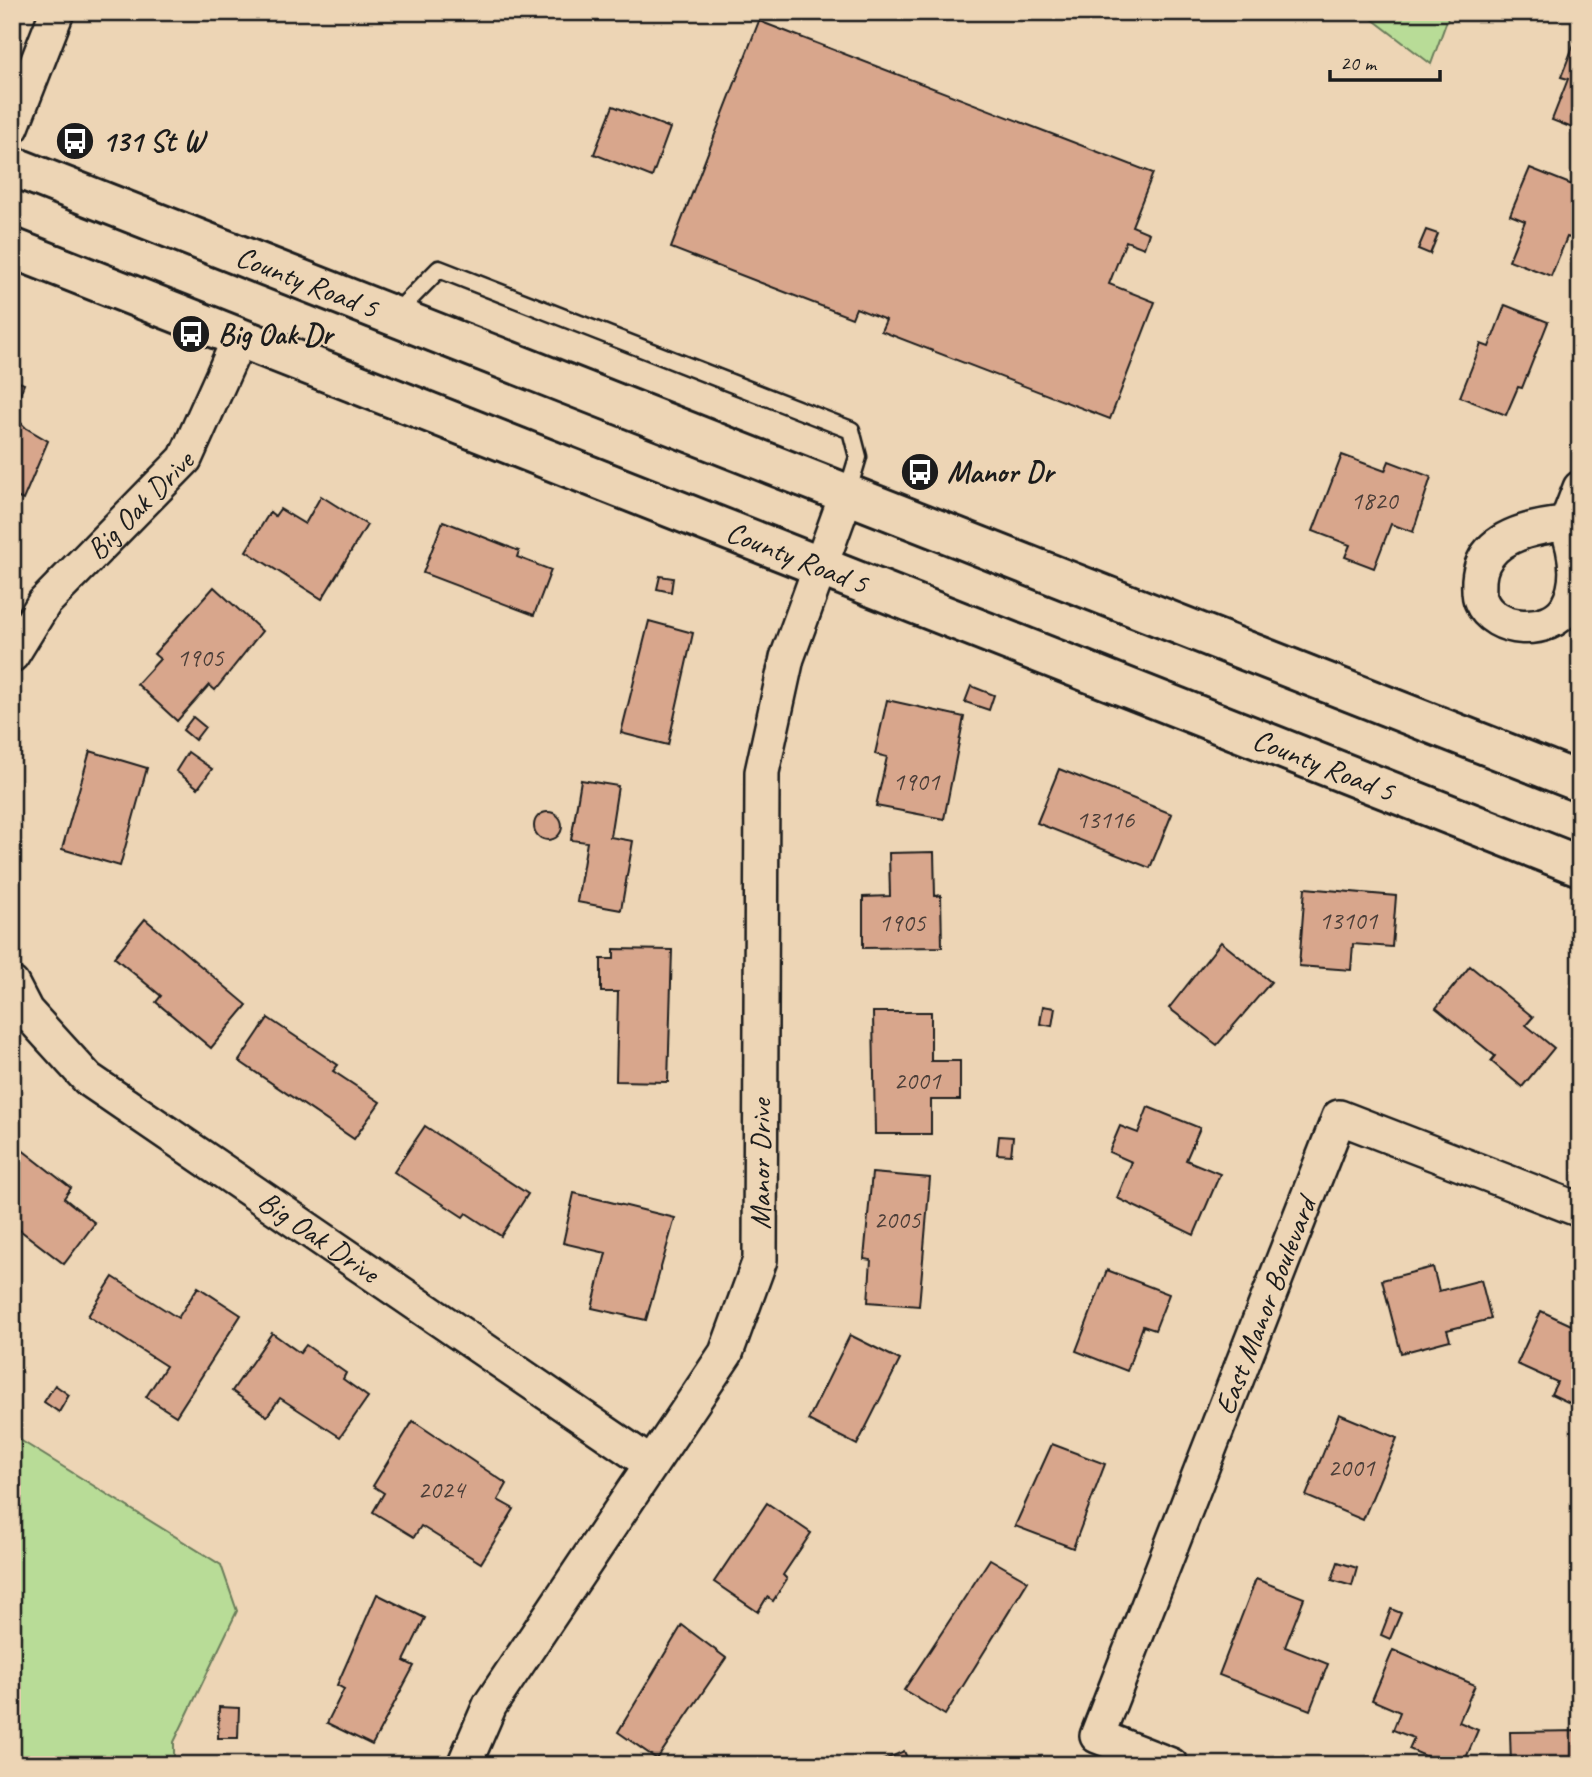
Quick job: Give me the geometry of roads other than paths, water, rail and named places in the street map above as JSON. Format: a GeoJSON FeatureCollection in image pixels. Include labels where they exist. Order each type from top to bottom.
{"type":"FeatureCollection","features":[{"type":"Feature","properties":{"kind":"main road","name":"County Road 5"},"geometry":{"type":"LineString","coordinates":[[12,166],[1580,782]]}},
{"type":"Feature","properties":{"kind":"main road","name":"County Road 5"},"geometry":{"type":"LineString","coordinates":[[12,248],[1580,866]]}},
{"type":"Feature","properties":{"kind":"street"},"geometry":{"type":"LineString","coordinates":[[16,106],[57,12]]}},
{"type":"Feature","properties":{"kind":"street","name":"Big Oak Drive"},"geometry":{"type":"LineString","coordinates":[[12,655],[44,603],[185,459],[239,339]]}},
{"type":"Feature","properties":{"kind":"street"},"geometry":{"type":"LineString","coordinates":[[1566,524],[1580,488]]}},
{"type":"Feature","properties":{"kind":"street","name":"Manor Drive"},"geometry":{"type":"LineString","coordinates":[[464,1765],[490,1705],[726,1353],[760,1260],[762,772],[787,658],[847,493]]}},
{"type":"Feature","properties":{"kind":"street","name":"Big Oak Drive"},"geometry":{"type":"LineString","coordinates":[[12,984],[26,1011],[88,1079],[651,1464]]}},
{"type":"Feature","properties":{"kind":"street","name":"East Manor Boulevard"},"geometry":{"type":"LineString","coordinates":[[1171,1765],[1097,1736],[1339,1117],[1580,1210]]}},
{"type":"Feature","properties":{"kind":"lane"},"geometry":{"type":"LineString","coordinates":[[394,315],[439,269],[851,430],[858,457],[847,493]]}},
{"type":"Feature","properties":{"kind":"place","name":"131 St W"},"geometry":{"type":"Point","coordinates":[75,141]}},
{"type":"Feature","properties":{"kind":"place","name":"Big Oak Dr"},"geometry":{"type":"Point","coordinates":[191,334]}},
{"type":"Feature","properties":{"kind":"place","name":"Manor Dr"},"geometry":{"type":"Point","coordinates":[920,472]}}]}
